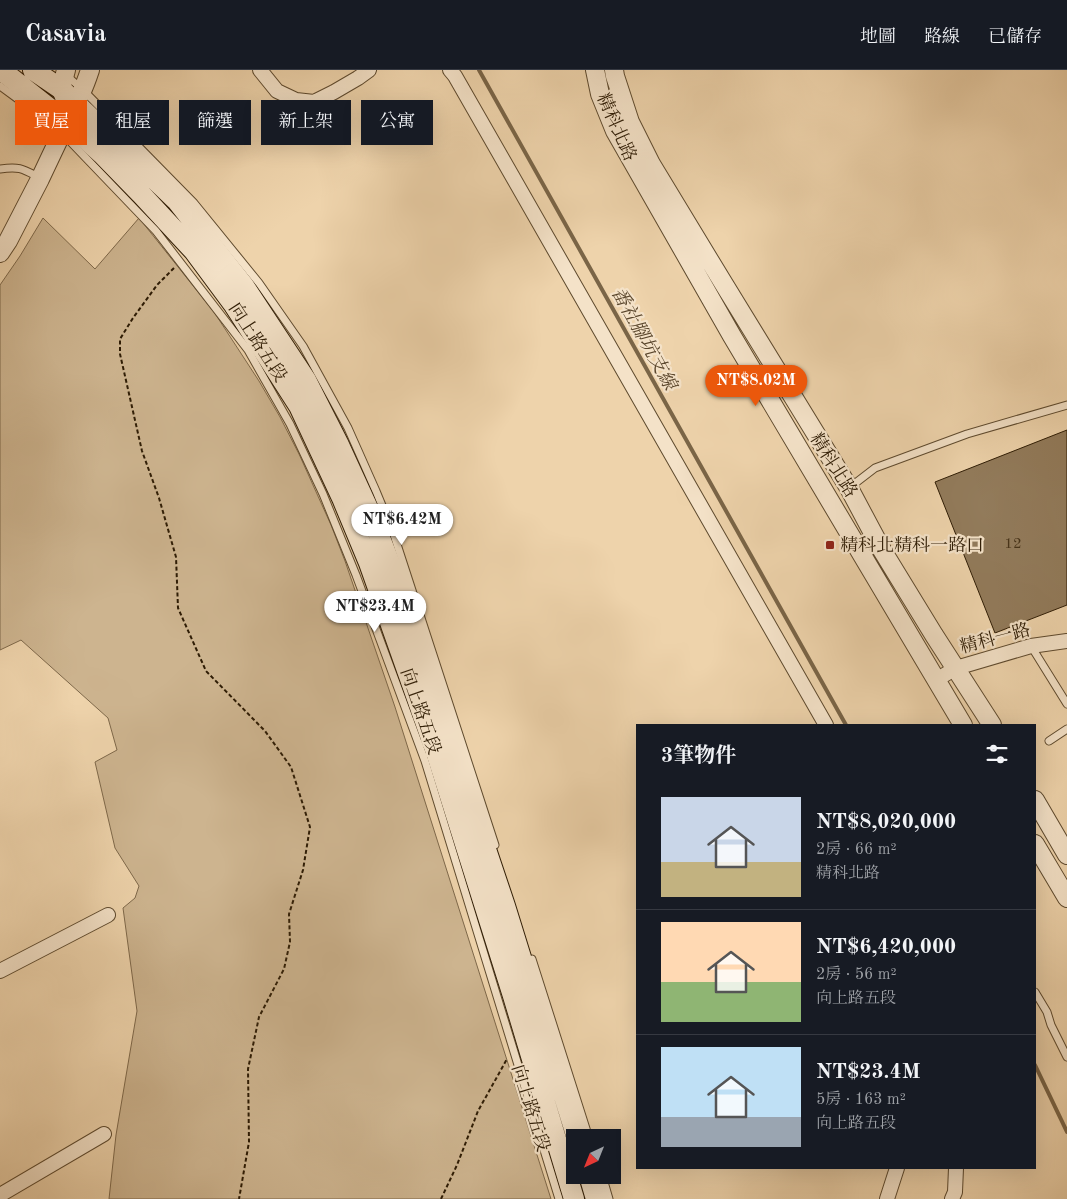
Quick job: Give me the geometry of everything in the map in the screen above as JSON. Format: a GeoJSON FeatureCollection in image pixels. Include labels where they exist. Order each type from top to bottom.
{"type":"FeatureCollection","features":[{"type":"Feature","properties":{"kind":"main road","name":"向上路五段"},"geometry":{"type":"LineString","coordinates":[[1,70],[51,100]]}},
{"type":"Feature","properties":{"kind":"main road","name":"向上路五段"},"geometry":{"type":"LineString","coordinates":[[34,70],[62,76],[68,100]]}},
{"type":"Feature","properties":{"kind":"main road","name":"向上路五段"},"geometry":{"type":"LineString","coordinates":[[87,125],[177,201],[244,286],[306,380],[338,443],[372,517],[391,566],[505,906],[574,1129]]}},
{"type":"Feature","properties":{"kind":"main road","name":"向上路五段"},"geometry":{"type":"LineString","coordinates":[[87,134],[102,154],[194,252],[234,305],[299,406],[342,498],[369,563],[437,755],[510,986],[574,1199]]}},
{"type":"Feature","properties":{"kind":"main road"},"geometry":{"type":"LineString","coordinates":[[592,1184],[596,1199]]}},
{"type":"Feature","properties":{"kind":"street"},"geometry":{"type":"LineString","coordinates":[[76,100],[90,70]]}},
{"type":"Feature","properties":{"kind":"street"},"geometry":{"type":"LineString","coordinates":[[260,70],[277,91],[296,100],[314,102],[369,70]]}},
{"type":"Feature","properties":{"kind":"street"},"geometry":{"type":"LineString","coordinates":[[450,70],[465,93],[825,724]]}},
{"type":"Feature","properties":{"kind":"street","name":"精科北路"},"geometry":{"type":"LineString","coordinates":[[595,70],[600,94],[614,131],[732,336],[962,724]]}},
{"type":"Feature","properties":{"kind":"street","name":"精科北路"},"geometry":{"type":"LineString","coordinates":[[614,70],[630,122],[651,164],[849,488],[882,550],[991,724]]}},
{"type":"Feature","properties":{"kind":"street"},"geometry":{"type":"LineString","coordinates":[[0,253],[8,241],[56,145]]}},
{"type":"Feature","properties":{"kind":"street","name":"精科一路"},"geometry":{"type":"LineString","coordinates":[[936,680],[956,668],[1031,646],[1067,641]]}},
{"type":"Feature","properties":{"kind":"street"},"geometry":{"type":"LineString","coordinates":[[1036,802],[1067,855]]}},
{"type":"Feature","properties":{"kind":"street"},"geometry":{"type":"LineString","coordinates":[[1036,846],[1067,898]]}},
{"type":"Feature","properties":{"kind":"street"},"geometry":{"type":"LineString","coordinates":[[0,971],[108,915]]}},
{"type":"Feature","properties":{"kind":"street"},"geometry":{"type":"LineString","coordinates":[[0,1195],[104,1134]]}},
{"type":"Feature","properties":{"kind":"street"},"geometry":{"type":"LineString","coordinates":[[887,1199],[897,1169]]}},
{"type":"Feature","properties":{"kind":"street"},"geometry":{"type":"LineString","coordinates":[[952,1199],[956,1192],[956,1169]]}},
{"type":"Feature","properties":{"kind":"lane","name":"向上路五段"},"geometry":{"type":"LineString","coordinates":[[0,86],[20,100]]}},
{"type":"Feature","properties":{"kind":"lane","name":"向上路五段"},"geometry":{"type":"LineString","coordinates":[[87,124],[194,203],[259,282],[302,346],[348,428],[393,532],[498,854]]}},
{"type":"Feature","properties":{"kind":"lane","name":"向上路五段"},"geometry":{"type":"LineString","coordinates":[[87,134],[179,262],[248,350],[290,424],[323,494],[356,575],[425,761],[558,1199]]}},
{"type":"Feature","properties":{"kind":"lane"},"geometry":{"type":"LineString","coordinates":[[0,169],[20,168],[40,178]]}},
{"type":"Feature","properties":{"kind":"lane"},"geometry":{"type":"LineString","coordinates":[[849,488],[875,468],[967,434],[1067,405]]}},
{"type":"Feature","properties":{"kind":"lane"},"geometry":{"type":"LineString","coordinates":[[1031,646],[1067,704]]}},
{"type":"Feature","properties":{"kind":"lane"},"geometry":{"type":"LineString","coordinates":[[1049,741],[1067,729]]}},
{"type":"Feature","properties":{"kind":"lane"},"geometry":{"type":"LineString","coordinates":[[528,949],[586,1129]]}},
{"type":"Feature","properties":{"kind":"lane"},"geometry":{"type":"LineString","coordinates":[[1036,994],[1047,1012],[1051,1025],[1067,1056]]}},
{"type":"Feature","properties":{"kind":"lane"},"geometry":{"type":"LineString","coordinates":[[605,1184],[609,1199]]}},
{"type":"Feature","properties":{"kind":"path"},"geometry":{"type":"LineString","coordinates":[[179,262],[157,284],[120,339],[120,354],[142,452],[176,557],[178,608],[206,671],[265,731],[291,767],[310,826],[303,870],[289,914],[290,942],[284,969],[259,1017],[248,1069],[250,1142],[239,1199]]}},
{"type":"Feature","properties":{"kind":"path"},"geometry":{"type":"LineString","coordinates":[[441,1199],[457,1165],[478,1111],[512,1048]]}},
{"type":"Feature","properties":{"kind":"shaded area"},"geometry":{"type":"Polygon","coordinates":[[[43,218],[95,269],[139,218],[214,312],[280,417],[299,454],[345,561],[395,707],[551,1199],[109,1199],[116,1135],[137,1011],[123,908],[135,898],[139,886],[115,848],[95,762],[117,750],[108,718],[21,640],[0,650],[0,285],[43,218]]]}},
{"type":"Feature","properties":{"kind":"building"},"geometry":{"type":"Polygon","coordinates":[[[1067,430],[1067,605],[995,633],[935,482],[1067,430]]]}},
{"type":"Feature","properties":{"kind":"waterway","name":"番社腳坑支線"},"geometry":{"type":"LineString","coordinates":[[479,70],[845,724]]}},
{"type":"Feature","properties":{"kind":"waterway","name":"番社腳坑支線"},"geometry":{"type":"LineString","coordinates":[[1036,1067],[1067,1132]]}},
{"type":"Feature","properties":{"kind":"place","name":"精科北精科一路口"},"geometry":{"type":"Point","coordinates":[830,545]}}]}
